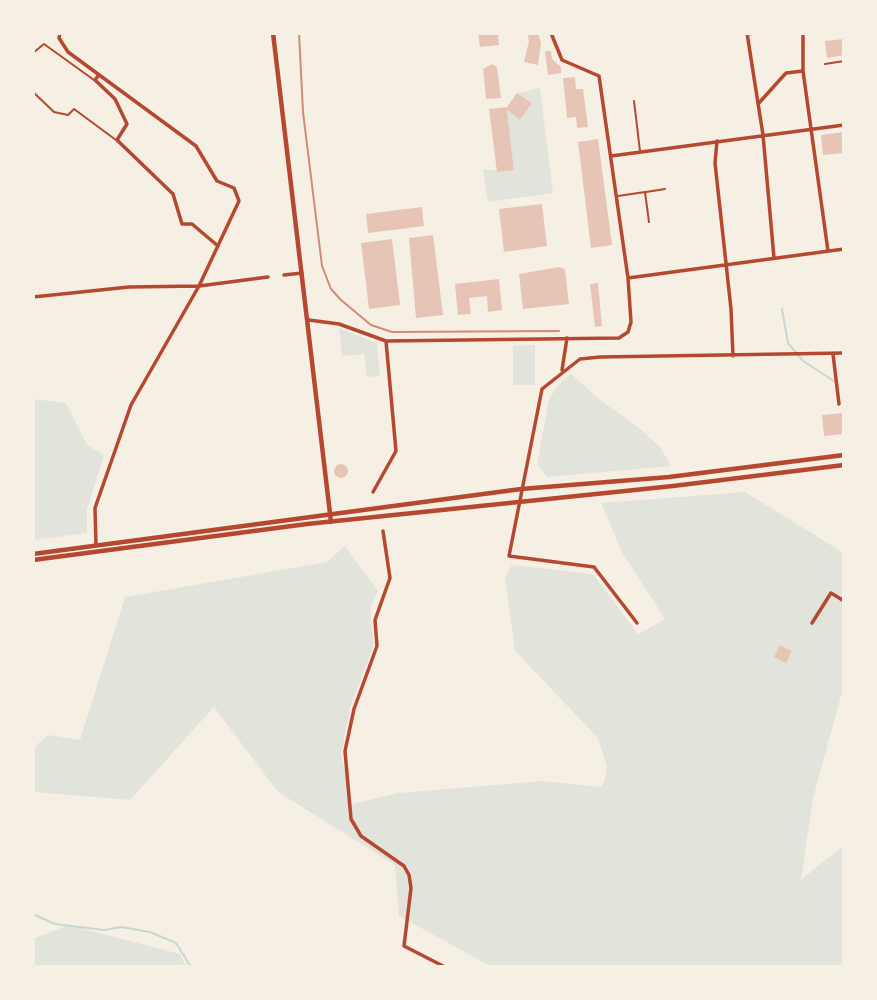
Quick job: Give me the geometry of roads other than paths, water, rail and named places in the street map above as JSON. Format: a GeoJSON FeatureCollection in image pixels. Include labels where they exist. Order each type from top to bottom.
{"type":"FeatureCollection","features":[{"type":"Feature","properties":{"kind":"street"},"geometry":{"type":"LineString","coordinates":[[60,33],[59,38],[68,52],[196,146],[217,181],[234,188],[239,201],[199,286],[131,405],[95,508],[96,549]]}},
{"type":"Feature","properties":{"kind":"street"},"geometry":{"type":"LineString","coordinates":[[273,33],[331,522]]}},
{"type":"Feature","properties":{"kind":"street"},"geometry":{"type":"LineString","coordinates":[[309,320],[339,324],[386,341],[619,338],[628,332],[632,322],[628,278],[599,76],[562,60],[551,33]]}},
{"type":"Feature","properties":{"kind":"street"},"geometry":{"type":"LineString","coordinates":[[755,33],[747,34],[763,135],[774,258]]}},
{"type":"Feature","properties":{"kind":"street"},"geometry":{"type":"LineString","coordinates":[[803,33],[803,71],[828,251]]}},
{"type":"Feature","properties":{"kind":"street"},"geometry":{"type":"LineString","coordinates":[[758,104],[786,72],[803,71]]}},
{"type":"Feature","properties":{"kind":"street"},"geometry":{"type":"LineString","coordinates":[[99,75],[95,80],[115,99],[127,124],[117,140],[173,194],[182,224],[192,224],[218,246]]}},
{"type":"Feature","properties":{"kind":"street"},"geometry":{"type":"LineString","coordinates":[[611,156],[844,125]]}},
{"type":"Feature","properties":{"kind":"street"},"geometry":{"type":"LineString","coordinates":[[717,141],[715,163],[733,356]]}},
{"type":"Feature","properties":{"kind":"street"},"geometry":{"type":"LineString","coordinates":[[628,278],[844,249]]}},
{"type":"Feature","properties":{"kind":"street"},"geometry":{"type":"LineString","coordinates":[[284,275],[302,273]]}},
{"type":"Feature","properties":{"kind":"street"},"geometry":{"type":"LineString","coordinates":[[33,297],[129,287],[199,286],[268,277]]}},
{"type":"Feature","properties":{"kind":"street"},"geometry":{"type":"LineString","coordinates":[[561,371],[567,338]]}},
{"type":"Feature","properties":{"kind":"street"},"geometry":{"type":"LineString","coordinates":[[373,492],[396,451],[386,341]]}},
{"type":"Feature","properties":{"kind":"street"},"geometry":{"type":"LineString","coordinates":[[637,623],[594,567],[509,556],[542,389],[561,371],[580,359],[844,353]]}},
{"type":"Feature","properties":{"kind":"street"},"geometry":{"type":"LineString","coordinates":[[833,354],[839,404]]}},
{"type":"Feature","properties":{"kind":"street"},"geometry":{"type":"LineString","coordinates":[[33,561],[330,514],[521,489],[670,477],[844,455]]}},
{"type":"Feature","properties":{"kind":"street"},"geometry":{"type":"LineString","coordinates":[[33,554],[519,500],[673,486],[844,465]]}},
{"type":"Feature","properties":{"kind":"street"},"geometry":{"type":"LineString","coordinates":[[383,531],[390,579],[375,620],[377,646],[354,709],[345,751],[351,819],[361,836],[404,866],[409,875],[404,946],[445,967]]}},
{"type":"Feature","properties":{"kind":"street"},"geometry":{"type":"LineString","coordinates":[[812,623],[831,593],[844,601]]}},
{"type":"Feature","properties":{"kind":"lane"},"geometry":{"type":"LineString","coordinates":[[33,53],[44,44],[95,80]]}},
{"type":"Feature","properties":{"kind":"lane"},"geometry":{"type":"LineString","coordinates":[[825,64],[844,61]]}},
{"type":"Feature","properties":{"kind":"lane"},"geometry":{"type":"LineString","coordinates":[[33,92],[54,112],[68,115],[74,109],[117,140]]}},
{"type":"Feature","properties":{"kind":"lane"},"geometry":{"type":"LineString","coordinates":[[634,101],[640,152]]}},
{"type":"Feature","properties":{"kind":"lane"},"geometry":{"type":"LineString","coordinates":[[617,196],[665,189]]}},
{"type":"Feature","properties":{"kind":"lane"},"geometry":{"type":"LineString","coordinates":[[645,192],[649,222]]}},
{"type":"Feature","properties":{"kind":"waterway"},"geometry":{"type":"LineString","coordinates":[[782,309],[788,343],[803,361],[834,381]]}},
{"type":"Feature","properties":{"kind":"waterway"},"geometry":{"type":"LineString","coordinates":[[33,914],[55,924],[104,930],[121,927],[150,932],[176,943],[191,967]]}},
{"type":"Feature","properties":{"kind":"railway"},"geometry":{"type":"LineString","coordinates":[[299,33],[303,112],[322,266],[331,289],[371,325],[392,332],[559,331]]}}]}
